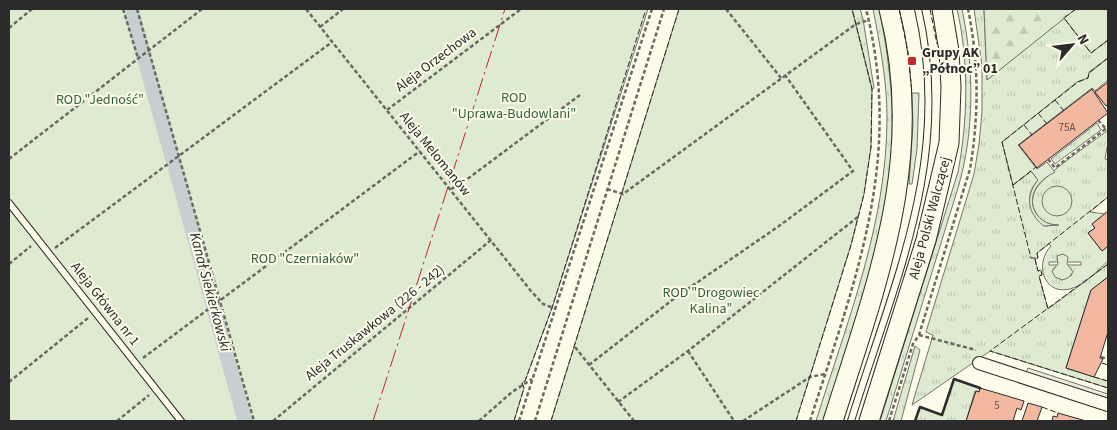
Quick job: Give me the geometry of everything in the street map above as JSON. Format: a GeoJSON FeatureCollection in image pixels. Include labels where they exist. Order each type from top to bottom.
{"type":"FeatureCollection","features":[{"type":"Feature","properties":{"kind":"main road"},"geometry":{"type":"LineString","coordinates":[[834,421],[891,231],[898,192],[903,112],[897,47],[889,9]]}},
{"type":"Feature","properties":{"kind":"main road","name":"Aleja Polski Walczącej"},"geometry":{"type":"LineString","coordinates":[[869,421],[926,240],[949,143],[950,60],[942,9]]}},
{"type":"Feature","properties":{"kind":"street"},"geometry":{"type":"LineString","coordinates":[[979,357],[1108,405]]}},
{"type":"Feature","properties":{"kind":"lane"},"geometry":{"type":"LineString","coordinates":[[852,421],[910,236],[924,176],[929,136],[929,90],[918,9]]}},
{"type":"Feature","properties":{"kind":"lane","name":"Aleja Główna nr 1"},"geometry":{"type":"LineString","coordinates":[[9,203],[181,421]]}},
{"type":"Feature","properties":{"kind":"path"},"geometry":{"type":"LineString","coordinates":[[9,28],[32,9]]}},
{"type":"Feature","properties":{"kind":"path"},"geometry":{"type":"LineString","coordinates":[[123,9],[138,58]]}},
{"type":"Feature","properties":{"kind":"path"},"geometry":{"type":"LineString","coordinates":[[137,9],[181,156],[254,421]]}},
{"type":"Feature","properties":{"kind":"path"},"geometry":{"type":"LineString","coordinates":[[9,159],[202,9]]}},
{"type":"Feature","properties":{"kind":"path","name":"Aleja Melomanów"},"geometry":{"type":"LineString","coordinates":[[306,9],[531,291],[543,304],[554,308]]}},
{"type":"Feature","properties":{"kind":"path"},"geometry":{"type":"LineString","coordinates":[[320,27],[343,9]]}},
{"type":"Feature","properties":{"kind":"path","name":"Aleja Orzechowa"},"geometry":{"type":"LineString","coordinates":[[387,110],[521,9]]}},
{"type":"Feature","properties":{"kind":"path"},"geometry":{"type":"LineString","coordinates":[[519,421],[652,9]]}},
{"type":"Feature","properties":{"kind":"path"},"geometry":{"type":"LineString","coordinates":[[535,421],[664,9]]}},
{"type":"Feature","properties":{"kind":"path"},"geometry":{"type":"LineString","coordinates":[[726,9],[781,78]]}},
{"type":"Feature","properties":{"kind":"path"},"geometry":{"type":"LineString","coordinates":[[810,421],[869,225],[878,171],[880,104],[876,61],[866,9]]}},
{"type":"Feature","properties":{"kind":"path"},"geometry":{"type":"LineString","coordinates":[[607,189],[623,194],[856,24],[869,20]]}},
{"type":"Feature","properties":{"kind":"path"},"geometry":{"type":"LineString","coordinates":[[48,253],[181,156],[227,118],[332,42]]}},
{"type":"Feature","properties":{"kind":"path"},"geometry":{"type":"LineString","coordinates":[[589,365],[676,297],[780,226],[853,171],[784,75]]}},
{"type":"Feature","properties":{"kind":"path"},"geometry":{"type":"LineString","coordinates":[[451,189],[462,183],[580,95]]}},
{"type":"Feature","properties":{"kind":"path"},"geometry":{"type":"LineString","coordinates":[[1048,159],[1055,168],[1107,128],[1098,120]]}},
{"type":"Feature","properties":{"kind":"path"},"geometry":{"type":"LineString","coordinates":[[135,363],[420,151]]}},
{"type":"Feature","properties":{"kind":"path"},"geometry":{"type":"LineString","coordinates":[[618,402],[688,351],[859,216]]}},
{"type":"Feature","properties":{"kind":"path"},"geometry":{"type":"LineString","coordinates":[[9,264],[38,240]]}},
{"type":"Feature","properties":{"kind":"path","name":"Aleja Truskawkowa (226 - 242)"},"geometry":{"type":"LineString","coordinates":[[273,421],[491,240]]}},
{"type":"Feature","properties":{"kind":"path"},"geometry":{"type":"LineString","coordinates":[[9,382],[95,312]]}},
{"type":"Feature","properties":{"kind":"path"},"geometry":{"type":"LineString","coordinates":[[889,421],[913,344],[919,335],[979,357]]}},
{"type":"Feature","properties":{"kind":"path"},"geometry":{"type":"LineString","coordinates":[[574,347],[634,421]]}},
{"type":"Feature","properties":{"kind":"path"},"geometry":{"type":"LineString","coordinates":[[688,351],[734,421]]}},
{"type":"Feature","properties":{"kind":"path"},"geometry":{"type":"LineString","coordinates":[[1101,356],[1108,359]]}},
{"type":"Feature","properties":{"kind":"path"},"geometry":{"type":"LineString","coordinates":[[743,421],[810,377],[825,374]]}},
{"type":"Feature","properties":{"kind":"path"},"geometry":{"type":"LineString","coordinates":[[479,421],[532,379]]}},
{"type":"Feature","properties":{"kind":"path"},"geometry":{"type":"LineString","coordinates":[[118,421],[156,389]]}},
{"type":"Feature","properties":{"kind":"green space"},"geometry":{"type":"Polygon","coordinates":[[[9,9],[648,9],[552,308],[525,381],[522,383],[524,388],[514,421],[9,421],[9,9]]]}},
{"type":"Feature","properties":{"kind":"green space","name":"ROD \"Drogowiec Kalina\""},"geometry":{"type":"Polygon","coordinates":[[[679,9],[852,9],[872,89],[871,147],[864,194],[851,245],[796,421],[551,421],[679,9]]]}},
{"type":"Feature","properties":{"kind":"green space"},"geometry":{"type":"Polygon","coordinates":[[[852,9],[860,9],[863,19],[874,88],[872,89],[852,9]]]}},
{"type":"Feature","properties":{"kind":"green space"},"geometry":{"type":"Polygon","coordinates":[[[873,9],[879,9],[886,45],[890,82],[892,137],[888,190],[874,257],[855,323],[823,421],[816,421],[863,272],[880,196],[885,157],[887,104],[883,63],[873,9]]]}},
{"type":"Feature","properties":{"kind":"green space"},"geometry":{"type":"Polygon","coordinates":[[[957,9],[962,9],[969,53],[970,121],[964,166],[886,421],[880,421],[958,172],[964,131],[966,90],[964,49],[957,9]]]}},
{"type":"Feature","properties":{"kind":"green space"},"geometry":{"type":"Polygon","coordinates":[[[974,9],[984,9],[987,80],[1064,18],[1091,53],[1108,40],[1108,58],[1089,72],[1088,78],[1002,142],[1019,181],[1031,171],[1038,180],[1033,186],[1030,198],[1030,204],[1035,215],[1044,226],[1057,225],[1044,221],[1037,214],[1033,203],[1036,189],[1058,167],[1108,130],[1108,149],[1107,147],[1105,159],[1108,160],[1108,197],[1090,212],[1105,214],[1092,224],[1095,228],[1088,233],[1102,251],[1108,246],[1108,261],[1092,276],[1108,264],[1108,277],[1091,290],[1066,368],[1107,381],[1108,377],[1108,388],[990,351],[912,405],[933,335],[926,332],[974,174],[982,112],[982,66],[974,9]],[[1049,244],[1037,253],[1038,258],[1035,259],[1038,271],[1041,270],[1042,275],[1039,276],[1048,309],[1081,284],[1063,290],[1049,284],[1045,278],[1043,262],[1051,246],[1049,244]],[[1057,259],[1058,262],[1049,262],[1049,265],[1057,265],[1053,269],[1058,278],[1062,280],[1072,275],[1067,265],[1081,265],[1081,262],[1067,262],[1057,259]]]}},
{"type":"Feature","properties":{"kind":"green space"},"geometry":{"type":"Polygon","coordinates":[[[984,9],[1076,9],[987,80],[984,9]]]}},
{"type":"Feature","properties":{"kind":"green space"},"geometry":{"type":"Polygon","coordinates":[[[1076,9],[1108,9],[1108,40],[1091,53],[1064,18],[1076,9]]]}},
{"type":"Feature","properties":{"kind":"green space"},"geometry":{"type":"Polygon","coordinates":[[[1108,58],[1108,80],[1095,91],[1092,88],[1018,145],[1037,169],[1047,162],[1055,172],[1039,184],[1033,197],[1032,203],[1037,215],[1052,225],[1059,225],[1044,226],[1034,216],[1030,204],[1031,192],[1038,180],[1031,171],[1013,185],[1002,142],[1077,82],[1088,78],[1089,73],[1108,58]]]}},
{"type":"Feature","properties":{"kind":"green space"},"geometry":{"type":"Polygon","coordinates":[[[912,93],[919,93],[917,149],[912,184],[909,184],[913,124],[912,93]]]}},
{"type":"Feature","properties":{"kind":"green space"},"geometry":{"type":"Polygon","coordinates":[[[1097,123],[1101,130],[1055,164],[1051,159],[1097,123]]]}},
{"type":"Feature","properties":{"kind":"green space"},"geometry":{"type":"Polygon","coordinates":[[[1057,186],[1068,190],[1072,201],[1068,212],[1057,216],[1046,212],[1042,201],[1046,190],[1057,186]]]}},
{"type":"Feature","properties":{"kind":"green space"},"geometry":{"type":"Polygon","coordinates":[[[1063,254],[1068,257],[1067,264],[1073,272],[1068,278],[1062,280],[1055,277],[1052,271],[1058,264],[1057,256],[1063,254]]]}},
{"type":"Feature","properties":{"kind":"green space"},"geometry":{"type":"Polygon","coordinates":[[[915,346],[920,350],[901,421],[893,421],[915,346]]]}},
{"type":"Feature","properties":{"kind":"green space"},"geometry":{"type":"Polygon","coordinates":[[[954,379],[980,388],[979,392],[975,391],[966,421],[915,421],[920,407],[942,415],[954,379]]]}},
{"type":"Feature","properties":{"kind":"shaded area"},"geometry":{"type":"Polygon","coordinates":[[[1028,368],[1108,394],[1108,399],[1026,373],[1028,368]]]}},
{"type":"Feature","properties":{"kind":"building"},"geometry":{"type":"Polygon","coordinates":[[[1108,82],[1108,104],[1106,106],[1095,92],[1108,82]]]}},
{"type":"Feature","properties":{"kind":"building"},"geometry":{"type":"Polygon","coordinates":[[[1092,89],[1108,113],[1037,168],[1019,145],[1092,89]]]}},
{"type":"Feature","properties":{"kind":"building"},"geometry":{"type":"Polygon","coordinates":[[[1108,211],[1108,246],[1102,251],[1088,233],[1095,228],[1092,224],[1108,211]]]}},
{"type":"Feature","properties":{"kind":"building"},"geometry":{"type":"Polygon","coordinates":[[[1108,277],[1108,332],[1100,358],[1103,359],[1094,377],[1066,368],[1091,290],[1108,277]]]}},
{"type":"Feature","properties":{"kind":"building"},"geometry":{"type":"Polygon","coordinates":[[[980,388],[1024,401],[1021,410],[1017,408],[1013,421],[966,421],[976,391],[979,392],[980,388]]]}},
{"type":"Feature","properties":{"kind":"building"},"geometry":{"type":"Polygon","coordinates":[[[1028,403],[1042,407],[1037,421],[1022,421],[1028,403]]]}},
{"type":"Feature","properties":{"kind":"building"},"geometry":{"type":"Polygon","coordinates":[[[1058,413],[1086,421],[1052,421],[1053,416],[1057,417],[1058,413]]]}},
{"type":"Feature","properties":{"kind":"waterway","name":"Kanał Siekierkowski"},"geometry":{"type":"LineString","coordinates":[[131,9],[143,52]]}},
{"type":"Feature","properties":{"kind":"waterway","name":"Kanał Siekierkowski"},"geometry":{"type":"LineString","coordinates":[[144,57],[173,160]]}},
{"type":"Feature","properties":{"kind":"waterway","name":"Kanał Siekierkowski"},"geometry":{"type":"LineString","coordinates":[[174,163],[245,421]]}},
{"type":"Feature","properties":{"kind":"fence"},"geometry":{"type":"LineString","coordinates":[[514,421],[524,388],[522,383],[525,381],[552,308],[646,9]]}},
{"type":"Feature","properties":{"kind":"fence"},"geometry":{"type":"LineString","coordinates":[[551,421],[679,9]]}},
{"type":"Feature","properties":{"kind":"fence"},"geometry":{"type":"LineString","coordinates":[[796,421],[851,245],[864,194],[871,147],[872,89],[852,9]]}},
{"type":"Feature","properties":{"kind":"fence"},"geometry":{"type":"LineString","coordinates":[[899,9],[908,52],[912,93]]}},
{"type":"Feature","properties":{"kind":"fence"},"geometry":{"type":"LineString","coordinates":[[930,9],[937,44]]}},
{"type":"Feature","properties":{"kind":"fence"},"geometry":{"type":"LineString","coordinates":[[1076,9],[1064,18],[1091,53],[1108,40]]}},
{"type":"Feature","properties":{"kind":"fence"},"geometry":{"type":"LineString","coordinates":[[1108,58],[1089,73],[1088,78],[1078,82],[1002,142],[1031,258],[1038,258],[1037,253],[1108,197]]}},
{"type":"Feature","properties":{"kind":"fence"},"geometry":{"type":"LineString","coordinates":[[1055,100],[1064,111]]}},
{"type":"Feature","properties":{"kind":"fence"},"geometry":{"type":"LineString","coordinates":[[1038,113],[1047,124]]}},
{"type":"Feature","properties":{"kind":"fence"},"geometry":{"type":"LineString","coordinates":[[1024,125],[1032,135]]}},
{"type":"Feature","properties":{"kind":"fence"},"geometry":{"type":"LineString","coordinates":[[1013,185],[1036,167]]}},
{"type":"Feature","properties":{"kind":"fence"},"geometry":{"type":"LineString","coordinates":[[1035,259],[1038,271],[1041,270],[1042,275],[1039,276],[1048,309]]}},
{"type":"Feature","properties":{"kind":"fence"},"geometry":{"type":"LineString","coordinates":[[1108,264],[990,351],[1108,388]]}},
{"type":"Feature","properties":{"kind":"fence"},"geometry":{"type":"LineString","coordinates":[[1102,363],[1108,365]]}},
{"type":"Feature","properties":{"kind":"fence"},"geometry":{"type":"LineString","coordinates":[[1094,377],[1108,381]]}},
{"type":"Feature","properties":{"kind":"fence"},"geometry":{"type":"LineString","coordinates":[[1042,407],[1058,413]]}},
{"type":"Feature","properties":{"kind":"wall"},"geometry":{"type":"LineString","coordinates":[[915,421],[920,407],[942,415],[954,379],[980,388]]}},
{"type":"Feature","properties":{"kind":"power"},"geometry":{"type":"LineString","coordinates":[[373,421],[505,9]]}},
{"type":"Feature","properties":{"kind":"place","name":"Grupy AK „Północ” 01"},"geometry":{"type":"Point","coordinates":[912,61]}},
{"type":"Feature","properties":{"kind":"park label","name":"ROD \"Jedność\""},"geometry":{"type":"Point","coordinates":[100,100]}},
{"type":"Feature","properties":{"kind":"park label","name":"ROD \"Uprawa-Budowlani\""},"geometry":{"type":"Point","coordinates":[514,106]}},
{"type":"Feature","properties":{"kind":"park label","name":"ROD \"Czerniaków\""},"geometry":{"type":"Point","coordinates":[305,259]}}]}
